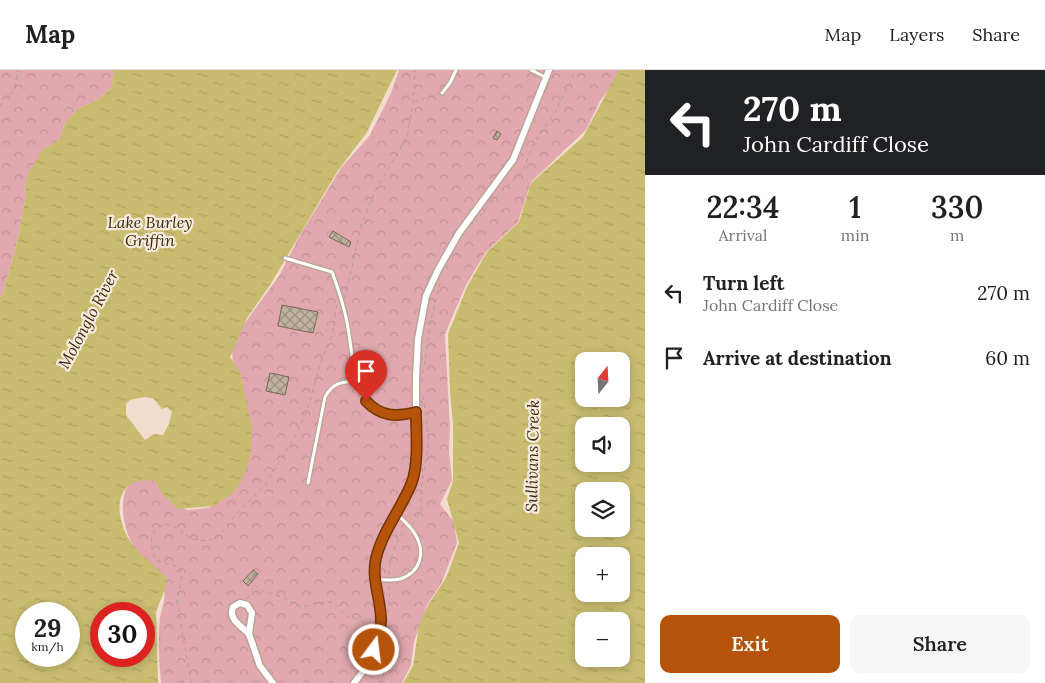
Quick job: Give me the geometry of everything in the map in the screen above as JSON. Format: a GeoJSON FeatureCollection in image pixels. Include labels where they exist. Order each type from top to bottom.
{"type":"FeatureCollection","features":[{"type":"Feature","properties":{"kind":"street"},"geometry":{"type":"LineString","coordinates":[[354,683],[368,664],[379,634],[381,620],[375,579],[376,560],[380,546],[384,534],[412,481],[415,456],[418,339],[426,296],[459,233],[513,160],[549,70]]}},
{"type":"Feature","properties":{"kind":"street"},"geometry":{"type":"LineString","coordinates":[[249,634],[233,620],[231,614],[236,604],[244,604],[252,612],[249,634],[260,666],[273,683]]}},
{"type":"Feature","properties":{"kind":"lane"},"geometry":{"type":"LineString","coordinates":[[442,93],[450,83],[456,70]]}},
{"type":"Feature","properties":{"kind":"lane"},"geometry":{"type":"LineString","coordinates":[[531,70],[546,78]]}},
{"type":"Feature","properties":{"kind":"lane"},"geometry":{"type":"LineString","coordinates":[[285,258],[332,272],[342,298],[355,381],[366,401],[374,410],[384,414],[401,415],[416,412]]}},
{"type":"Feature","properties":{"kind":"lane"},"geometry":{"type":"LineString","coordinates":[[308,483],[325,397],[336,383],[355,381]]}},
{"type":"Feature","properties":{"kind":"lane"},"geometry":{"type":"LineString","coordinates":[[375,579],[389,580],[407,576],[418,568],[420,562],[420,544],[410,527],[396,512]]}},
{"type":"Feature","properties":{"kind":"path"},"geometry":{"type":"LineString","coordinates":[[0,106],[14,90],[18,70]]}},
{"type":"Feature","properties":{"kind":"path"},"geometry":{"type":"LineString","coordinates":[[191,683],[177,600],[177,592],[182,574],[177,567],[157,560],[152,549],[153,534],[157,527],[166,524],[173,526],[192,539],[207,541],[216,538],[235,515],[265,485],[295,436],[307,411],[322,358],[332,336],[338,300],[346,298],[361,226],[376,189],[406,137],[413,102],[415,70]]}},
{"type":"Feature","properties":{"kind":"path"},"geometry":{"type":"LineString","coordinates":[[472,226],[498,195],[523,171],[533,145],[554,114],[574,70]]}},
{"type":"Feature","properties":{"kind":"path"},"geometry":{"type":"LineString","coordinates":[[413,102],[442,93]]}},
{"type":"Feature","properties":{"kind":"path"},"geometry":{"type":"LineString","coordinates":[[423,372],[431,320],[441,279]]}},
{"type":"Feature","properties":{"kind":"path"},"geometry":{"type":"LineString","coordinates":[[381,683],[391,643],[388,619],[390,566],[400,535],[410,527],[421,511],[422,482],[429,441],[423,392]]}},
{"type":"Feature","properties":{"kind":"path"},"geometry":{"type":"LineString","coordinates":[[244,604],[255,585],[262,591],[285,598],[302,608],[314,603],[333,602],[348,617],[359,619],[369,625]]}},
{"type":"Feature","properties":{"kind":"green space"},"geometry":{"type":"Polygon","coordinates":[[[0,70],[113,70],[114,73],[111,88],[99,99],[78,109],[66,121],[59,140],[42,150],[25,186],[26,196],[16,246],[3,294],[0,298],[0,70]]]}},
{"type":"Feature","properties":{"kind":"green space"},"geometry":{"type":"Polygon","coordinates":[[[399,70],[624,70],[600,101],[586,130],[531,182],[518,222],[486,252],[466,285],[445,334],[450,429],[449,452],[452,480],[440,504],[454,522],[457,543],[441,584],[427,605],[414,642],[411,665],[402,683],[161,683],[159,634],[164,592],[156,575],[136,551],[129,538],[123,515],[125,492],[133,479],[155,476],[175,503],[187,510],[208,508],[228,496],[242,478],[232,351],[239,331],[279,276],[300,235],[341,168],[370,135],[391,93],[399,70]]]}},
{"type":"Feature","properties":{"kind":"water","name":"Lake Burley Griffin"},"geometry":{"type":"Polygon","coordinates":[[[113,70],[397,70],[367,132],[337,172],[270,285],[247,318],[230,357],[240,372],[252,427],[248,466],[239,485],[234,492],[214,506],[178,509],[164,496],[155,481],[143,480],[133,483],[126,488],[122,495],[120,513],[126,534],[140,553],[168,580],[156,612],[158,683],[0,683],[0,298],[3,294],[16,246],[26,196],[25,186],[28,174],[42,150],[59,140],[66,121],[78,109],[99,99],[111,88],[113,70]],[[144,397],[130,400],[126,404],[126,415],[145,440],[154,434],[163,435],[169,424],[172,412],[167,407],[162,409],[153,398],[144,397]]]}},
{"type":"Feature","properties":{"kind":"water","name":"Sullivans Creek"},"geometry":{"type":"Polygon","coordinates":[[[619,70],[645,70],[645,683],[403,683],[413,666],[419,625],[428,605],[446,578],[459,543],[447,499],[453,481],[453,424],[448,334],[467,287],[487,252],[519,222],[531,183],[583,137],[619,70]]]}},
{"type":"Feature","properties":{"kind":"building"},"geometry":{"type":"Polygon","coordinates":[[[497,131],[501,134],[497,140],[493,138],[497,131]]]}},
{"type":"Feature","properties":{"kind":"building"},"geometry":{"type":"Polygon","coordinates":[[[333,231],[351,242],[349,247],[329,237],[333,231]]]}},
{"type":"Feature","properties":{"kind":"building"},"geometry":{"type":"Polygon","coordinates":[[[282,305],[318,312],[313,333],[278,326],[282,305]]]}},
{"type":"Feature","properties":{"kind":"building"},"geometry":{"type":"Polygon","coordinates":[[[270,373],[289,377],[285,395],[266,391],[270,373]]]}},
{"type":"Feature","properties":{"kind":"building"},"geometry":{"type":"Polygon","coordinates":[[[253,570],[258,574],[248,586],[243,581],[253,570]]]}},
{"type":"Feature","properties":{"kind":"route"},"geometry":{"type":"LineString","coordinates":[[366,401],[374,410],[384,414],[401,415],[416,412],[415,456],[412,481],[384,534],[376,560],[375,574],[381,620],[374,650]]}},
{"type":"Feature","properties":{"kind":"water label","name":"Molonglo River"},"geometry":{"type":"Point","coordinates":[88,319]}}]}
